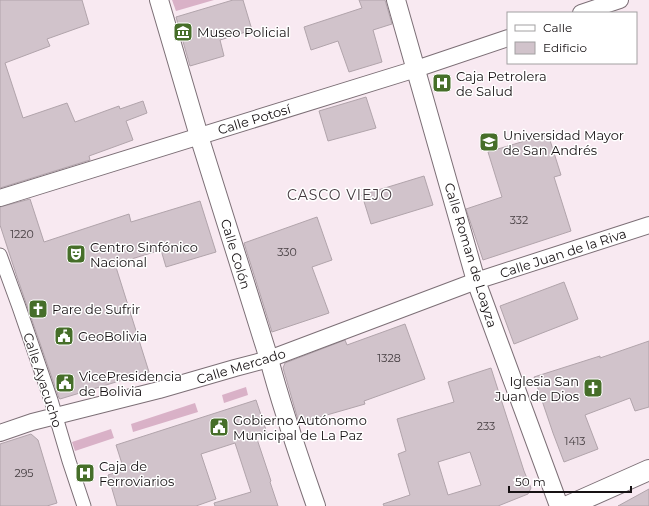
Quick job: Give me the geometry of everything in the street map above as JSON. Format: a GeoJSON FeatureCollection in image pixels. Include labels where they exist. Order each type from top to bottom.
{"type":"FeatureCollection","features":[{"type":"Feature","properties":{"kind":"main road","name":"Calle Colón"},"geometry":{"type":"LineString","coordinates":[[159,0],[199,136],[269,359],[280,400],[316,506]]}},
{"type":"Feature","properties":{"kind":"main road","name":"Calle Roman de Loayza"},"geometry":{"type":"LineString","coordinates":[[396,0],[476,281],[559,506]]}},
{"type":"Feature","properties":{"kind":"main road"},"geometry":{"type":"LineString","coordinates":[[568,506],[649,470]]}},
{"type":"Feature","properties":{"kind":"street"},"geometry":{"type":"LineString","coordinates":[[584,12],[620,0]]}},
{"type":"Feature","properties":{"kind":"street","name":"Calle Potosí"},"geometry":{"type":"LineString","coordinates":[[0,198],[416,69],[507,38]]}},
{"type":"Feature","properties":{"kind":"street","name":"Calle Juan de la Riva"},"geometry":{"type":"LineString","coordinates":[[476,281],[649,225]]}},
{"type":"Feature","properties":{"kind":"street","name":"Calle Ayacucho"},"geometry":{"type":"LineString","coordinates":[[0,255],[19,307],[55,415],[68,461],[84,506]]}},
{"type":"Feature","properties":{"kind":"street","name":"Calle Mercado"},"geometry":{"type":"LineString","coordinates":[[0,433],[55,415],[86,409],[269,359],[476,281]]}},
{"type":"Feature","properties":{"kind":"shaded area"},"geometry":{"type":"Polygon","coordinates":[[[172,0],[214,0],[176,11],[172,0]]]}},
{"type":"Feature","properties":{"kind":"shaded area"},"geometry":{"type":"Polygon","coordinates":[[[246,387],[248,395],[224,403],[222,395],[246,387]]]}},
{"type":"Feature","properties":{"kind":"shaded area"},"geometry":{"type":"Polygon","coordinates":[[[195,403],[198,412],[133,432],[131,424],[195,403]]]}},
{"type":"Feature","properties":{"kind":"shaded area"},"geometry":{"type":"Polygon","coordinates":[[[111,429],[114,438],[75,451],[72,442],[111,429]]]}},
{"type":"Feature","properties":{"kind":"building"},"geometry":{"type":"Polygon","coordinates":[[[0,0],[82,0],[89,24],[47,39],[50,46],[5,63],[23,118],[67,103],[75,122],[119,106],[120,109],[143,101],[147,113],[126,121],[133,140],[89,156],[90,160],[0,188],[0,0]]]}},
{"type":"Feature","properties":{"kind":"building"},"geometry":{"type":"Polygon","coordinates":[[[233,0],[243,0],[252,30],[220,40],[224,56],[190,66],[176,17],[233,0]]]}},
{"type":"Feature","properties":{"kind":"building"},"geometry":{"type":"Polygon","coordinates":[[[359,0],[385,0],[392,24],[373,30],[382,62],[349,72],[338,41],[311,50],[304,27],[362,8],[359,0]]]}},
{"type":"Feature","properties":{"kind":"building"},"geometry":{"type":"Polygon","coordinates":[[[366,97],[376,128],[328,141],[319,111],[366,97]]]}},
{"type":"Feature","properties":{"kind":"building"},"geometry":{"type":"Polygon","coordinates":[[[548,134],[561,175],[554,177],[571,231],[483,260],[466,209],[502,197],[488,152],[548,134]]]}},
{"type":"Feature","properties":{"kind":"building"},"geometry":{"type":"Polygon","coordinates":[[[424,176],[433,205],[371,224],[362,195],[424,176]]]}},
{"type":"Feature","properties":{"kind":"building"},"geometry":{"type":"Polygon","coordinates":[[[30,199],[44,242],[129,214],[131,222],[200,201],[216,252],[166,267],[161,250],[115,264],[149,372],[60,399],[59,398],[0,225],[0,207],[30,199]]]}},
{"type":"Feature","properties":{"kind":"building"},"geometry":{"type":"Polygon","coordinates":[[[317,217],[332,260],[312,267],[329,313],[272,332],[244,243],[317,217]]]}},
{"type":"Feature","properties":{"kind":"building"},"geometry":{"type":"Polygon","coordinates":[[[564,282],[578,319],[514,344],[500,306],[564,282]]]}},
{"type":"Feature","properties":{"kind":"building"},"geometry":{"type":"Polygon","coordinates":[[[405,324],[425,379],[364,401],[365,404],[299,423],[283,368],[285,363],[345,340],[347,345],[405,324]]]}},
{"type":"Feature","properties":{"kind":"building","name":"Iglesia San Juan de Dios"},"geometry":{"type":"Polygon","coordinates":[[[649,341],[649,407],[635,411],[630,398],[585,415],[598,449],[564,462],[534,377],[600,356],[600,358],[649,341]]]}},
{"type":"Feature","properties":{"kind":"building"},"geometry":{"type":"Polygon","coordinates":[[[491,368],[524,471],[531,488],[528,494],[498,506],[384,506],[383,504],[410,495],[398,454],[406,451],[397,419],[454,402],[448,382],[491,368]],[[470,452],[438,462],[448,495],[481,485],[470,452]]]}},
{"type":"Feature","properties":{"kind":"building"},"geometry":{"type":"Polygon","coordinates":[[[256,400],[267,433],[256,436],[278,506],[215,506],[214,503],[251,492],[235,443],[201,454],[216,499],[196,506],[117,506],[108,475],[124,470],[116,445],[256,400]]]}},
{"type":"Feature","properties":{"kind":"building"},"geometry":{"type":"Polygon","coordinates":[[[31,434],[38,440],[57,503],[47,506],[0,506],[0,444],[31,434]]]}},
{"type":"Feature","properties":{"kind":"building"},"geometry":{"type":"Polygon","coordinates":[[[649,489],[649,506],[618,506],[649,489]]]}},
{"type":"Feature","properties":{"kind":"place","name":"Museo Policial"},"geometry":{"type":"Point","coordinates":[183,32]}},
{"type":"Feature","properties":{"kind":"place","name":"Caja Petrolera de Salud"},"geometry":{"type":"Point","coordinates":[442,83]}},
{"type":"Feature","properties":{"kind":"place","name":"Universidad Mayor de San Andrés"},"geometry":{"type":"Point","coordinates":[489,142]}},
{"type":"Feature","properties":{"kind":"place","name":"Centro Sinfónico Nacional"},"geometry":{"type":"Point","coordinates":[76,254]}},
{"type":"Feature","properties":{"kind":"place","name":"Pare de Sufrir"},"geometry":{"type":"Point","coordinates":[38,309]}},
{"type":"Feature","properties":{"kind":"place","name":"GeoBolivia"},"geometry":{"type":"Point","coordinates":[64,336]}},
{"type":"Feature","properties":{"kind":"place","name":"VicePresidencia de Bolivia"},"geometry":{"type":"Point","coordinates":[65,383]}},
{"type":"Feature","properties":{"kind":"place","name":"Iglesia San Juan de Dios"},"geometry":{"type":"Point","coordinates":[593,388]}},
{"type":"Feature","properties":{"kind":"place","name":"Gobierno Autónomo Municipal de La Paz"},"geometry":{"type":"Point","coordinates":[219,427]}},
{"type":"Feature","properties":{"kind":"place","name":"Caja de Ferroviarios"},"geometry":{"type":"Point","coordinates":[85,473]}},
{"type":"Feature","properties":{"kind":"district","name":"CASCO VIEJO"},"geometry":{"type":"Point","coordinates":[340,195]}}]}
